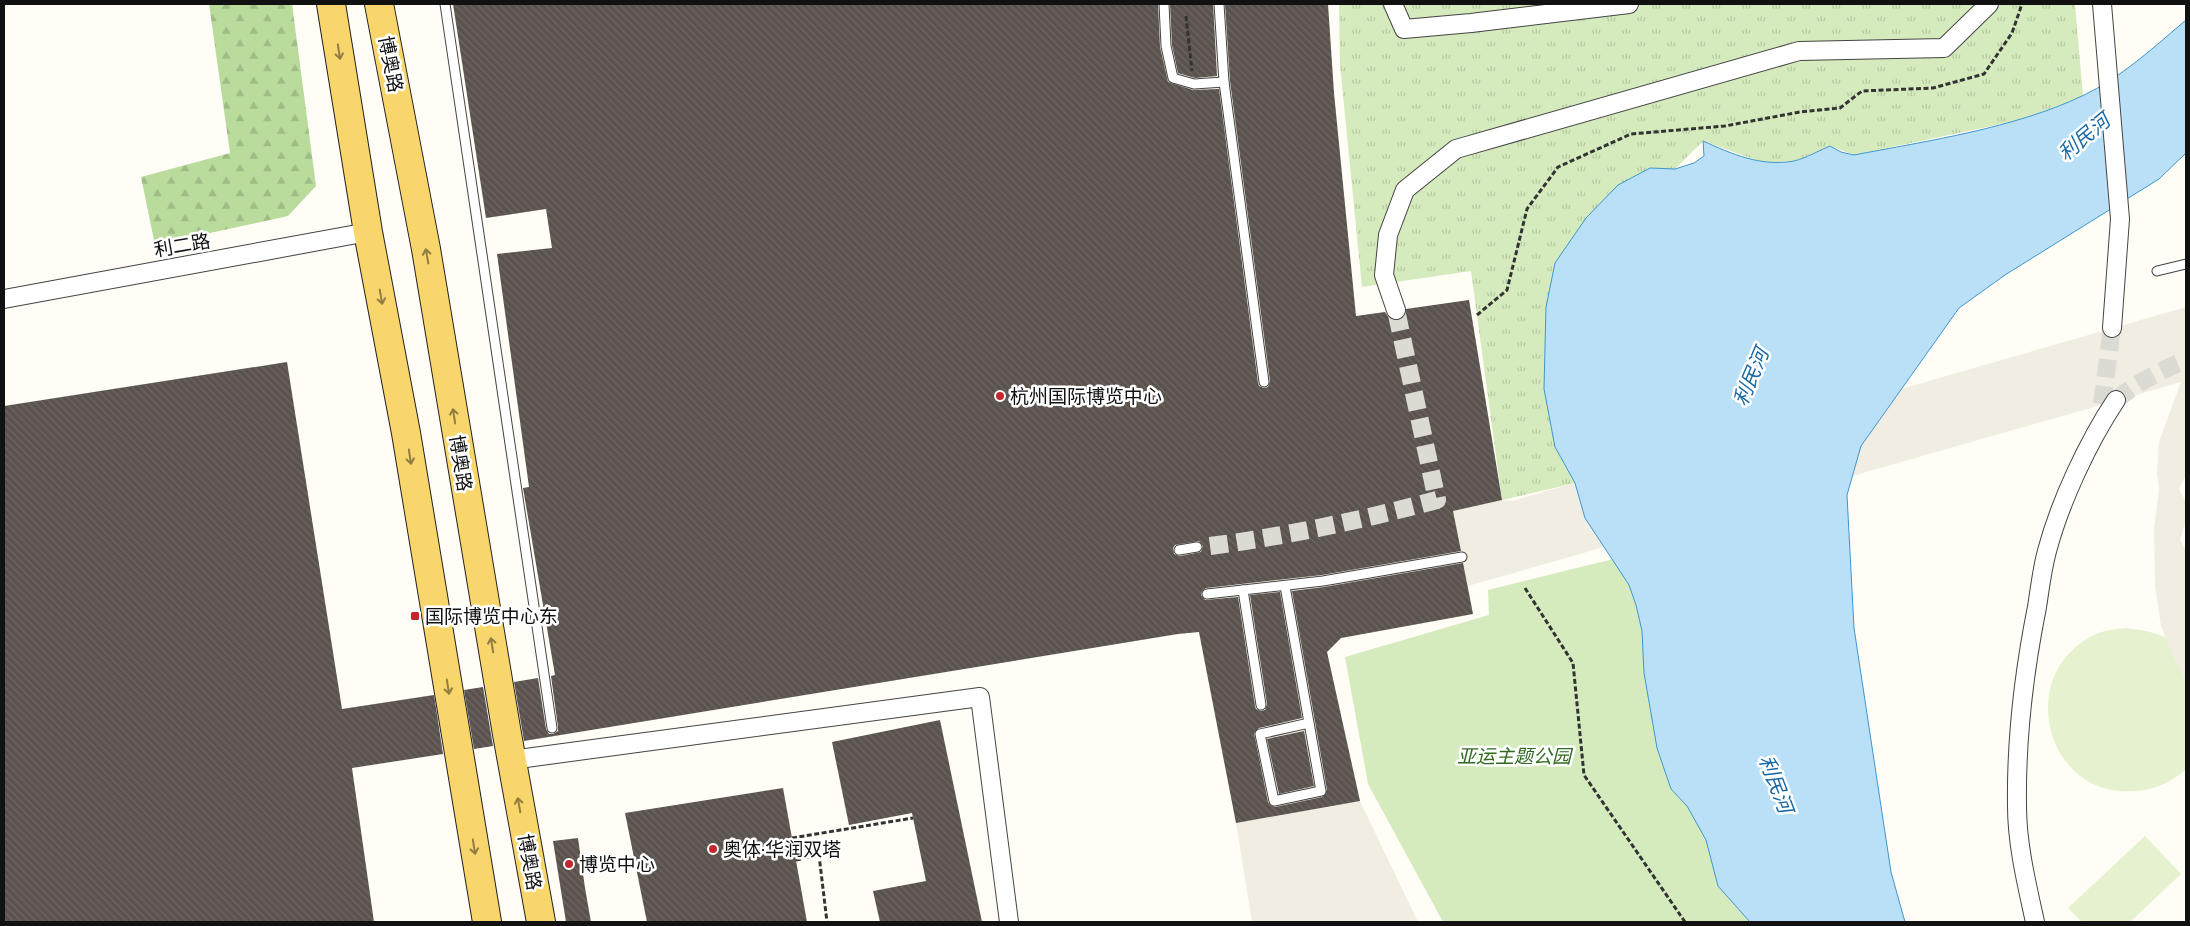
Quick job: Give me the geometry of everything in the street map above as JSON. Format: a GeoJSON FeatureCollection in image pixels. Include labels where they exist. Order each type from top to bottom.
{"type":"FeatureCollection","features":[{"type":"Feature","properties":{"kind":"main road"},"geometry":{"type":"LineString","coordinates":[[331,4],[368,232],[406,433],[487,922]]}},
{"type":"Feature","properties":{"kind":"main road","name":"博奥路"},"geometry":{"type":"LineString","coordinates":[[379,4],[426,249],[541,922]]}},
{"type":"Feature","properties":{"kind":"street"},"geometry":{"type":"LineString","coordinates":[[1393,4],[1404,29],[1472,23],[1629,4]]}},
{"type":"Feature","properties":{"kind":"street"},"geometry":{"type":"LineString","coordinates":[[1396,310],[1384,275],[1388,235],[1405,190],[1456,149],[1800,51],[1944,48],[1989,4]]}},
{"type":"Feature","properties":{"kind":"street"},"geometry":{"type":"LineString","coordinates":[[2102,4],[2120,219],[2112,328]]}},
{"type":"Feature","properties":{"kind":"street","name":"利二路"},"geometry":{"type":"LineString","coordinates":[[4,299],[368,232]]}},
{"type":"Feature","properties":{"kind":"street"},"geometry":{"type":"LineString","coordinates":[[2035,922],[2026,880],[2017,808],[2018,736],[2030,644],[2047,551],[2072,482],[2109,402]]}},
{"type":"Feature","properties":{"kind":"street"},"geometry":{"type":"LineString","coordinates":[[512,760],[980,697],[1009,922]]}},
{"type":"Feature","properties":{"kind":"lane"},"geometry":{"type":"LineString","coordinates":[[445,4],[552,728]]}},
{"type":"Feature","properties":{"kind":"lane"},"geometry":{"type":"LineString","coordinates":[[1164,4],[1166,46],[1173,78],[1194,84],[1224,82]]}},
{"type":"Feature","properties":{"kind":"lane"},"geometry":{"type":"LineString","coordinates":[[1219,4],[1224,82],[1264,382]]}},
{"type":"Feature","properties":{"kind":"lane"},"geometry":{"type":"LineString","coordinates":[[2157,271],[2186,264]]}},
{"type":"Feature","properties":{"kind":"lane"},"geometry":{"type":"LineString","coordinates":[[1178,550],[1197,547]]}},
{"type":"Feature","properties":{"kind":"lane"},"geometry":{"type":"LineString","coordinates":[[1207,594],[1323,582],[1462,557]]}},
{"type":"Feature","properties":{"kind":"lane"},"geometry":{"type":"LineString","coordinates":[[1285,586],[1321,790],[1274,801],[1260,734],[1309,723]]}},
{"type":"Feature","properties":{"kind":"lane"},"geometry":{"type":"LineString","coordinates":[[1243,590],[1262,705]]}},
{"type":"Feature","properties":{"kind":"path"},"geometry":{"type":"LineString","coordinates":[[1477,315],[1507,290],[1527,209],[1558,167],[1631,134],[1725,126],[1800,112],[1840,108],[1862,90],[1933,88],[1984,74],[2012,33],[2022,4]]}},
{"type":"Feature","properties":{"kind":"path"},"geometry":{"type":"LineString","coordinates":[[1186,16],[1194,84]]}},
{"type":"Feature","properties":{"kind":"path"},"geometry":{"type":"LineString","coordinates":[[1525,588],[1574,663],[1584,775],[1685,922]]}},
{"type":"Feature","properties":{"kind":"path"},"geometry":{"type":"LineString","coordinates":[[792,838],[913,818]]}},
{"type":"Feature","properties":{"kind":"path"},"geometry":{"type":"LineString","coordinates":[[796,860],[819,855],[827,922]]}},
{"type":"Feature","properties":{"kind":"green space"},"geometry":{"type":"Polygon","coordinates":[[[209,4],[292,4],[316,186],[288,216],[155,245],[141,177],[230,153],[209,4]]]}},
{"type":"Feature","properties":{"kind":"green space"},"geometry":{"type":"Polygon","coordinates":[[[1339,4],[2075,4],[2083,96],[2025,119],[1854,155],[1830,146],[1795,161],[1764,163],[1703,141],[1675,169],[1650,168],[1555,447],[1575,483],[1502,500],[1471,271],[1362,287],[1340,65],[1339,4]]]}},
{"type":"Feature","properties":{"kind":"green space","name":"亚运主题公园"},"geometry":{"type":"Polygon","coordinates":[[[1613,559],[1629,585],[1636,605],[1642,631],[1644,673],[1657,748],[1671,789],[1687,806],[1706,840],[1718,886],[1750,922],[1443,922],[1368,784],[1345,657],[1489,615],[1488,590],[1613,559]]]}},
{"type":"Feature","properties":{"kind":"green space"},"geometry":{"type":"Polygon","coordinates":[[[2125,628],[2158,634],[2172,641],[2186,652],[2186,769],[2175,778],[2163,784],[2135,791],[2104,788],[2078,775],[2061,754],[2050,728],[2048,700],[2055,674],[2072,650],[2099,633],[2125,628]]]}},
{"type":"Feature","properties":{"kind":"green space"},"geometry":{"type":"Polygon","coordinates":[[[2145,836],[2181,874],[2130,922],[2082,922],[2068,908],[2145,836]]]}},
{"type":"Feature","properties":{"kind":"shaded area"},"geometry":{"type":"Polygon","coordinates":[[[1156,4],[1257,4],[1264,110],[1284,327],[1469,300],[1502,500],[1512,501],[2186,307],[2186,475],[2179,489],[2186,502],[2186,520],[2180,540],[2186,550],[2186,681],[2161,626],[2155,586],[2154,530],[2159,489],[2157,472],[2159,442],[2181,382],[1468,586],[1473,614],[1341,638],[1327,652],[1360,801],[1418,922],[1252,922],[1236,823],[1188,577],[1196,574],[1196,526],[1226,403],[1219,346],[1257,338],[1231,137],[1164,146],[1156,4]]]}},
{"type":"Feature","properties":{"kind":"water","name":"利民河"},"geometry":{"type":"Polygon","coordinates":[[[2186,20],[2186,153],[2159,179],[2005,275],[1959,308],[1861,446],[1847,495],[1854,628],[1891,872],[1905,922],[1750,922],[1718,886],[1706,840],[1687,806],[1671,789],[1657,748],[1644,673],[1642,631],[1636,605],[1629,585],[1585,518],[1575,483],[1555,447],[1544,389],[1546,307],[1555,263],[1586,218],[1618,185],[1650,168],[1675,169],[1694,163],[1704,156],[1703,141],[1758,161],[1782,162],[1799,160],[1830,146],[1841,152],[1854,155],[1941,139],[2000,125],[2056,107],[2096,89],[2137,61],[2186,20]]]}},
{"type":"Feature","properties":{"kind":"building","name":"杭州国际博览中心"},"geometry":{"type":"Polygon","coordinates":[[[453,4],[1158,4],[1160,47],[1168,82],[1193,90],[1219,89],[1258,383],[1259,386],[1264,388],[1268,387],[1270,381],[1230,81],[1225,4],[1328,4],[1334,93],[1356,316],[1385,312],[1389,318],[1399,320],[1404,317],[1406,309],[1469,300],[1502,500],[1453,511],[1461,551],[1322,575],[1206,588],[1202,591],[1201,595],[1205,600],[1238,597],[1255,706],[1256,709],[1261,711],[1265,710],[1267,704],[1250,595],[1280,592],[1302,718],[1259,728],[1254,733],[1270,805],[1275,807],[1322,797],[1327,790],[1292,591],[1463,563],[1473,614],[1341,638],[1327,652],[1360,801],[1236,823],[1199,632],[524,741],[514,682],[538,678],[546,729],[549,734],[553,734],[558,731],[558,727],[551,676],[555,675],[523,488],[529,487],[497,254],[552,248],[546,209],[486,218],[453,4]],[[1199,541],[1175,545],[1173,548],[1174,554],[1180,556],[1201,552],[1203,546],[1199,541]]]}},
{"type":"Feature","properties":{"kind":"building"},"geometry":{"type":"Polygon","coordinates":[[[1170,4],[1213,4],[1217,76],[1195,78],[1178,73],[1172,45],[1170,4]]]}},
{"type":"Feature","properties":{"kind":"building"},"geometry":{"type":"Polygon","coordinates":[[[287,362],[342,709],[434,695],[443,754],[352,768],[374,922],[4,922],[4,406],[287,362]]]}},
{"type":"Feature","properties":{"kind":"building"},"geometry":{"type":"Polygon","coordinates":[[[483,687],[493,746],[474,749],[464,690],[483,687]]]}},
{"type":"Feature","properties":{"kind":"building"},"geometry":{"type":"Polygon","coordinates":[[[940,720],[982,922],[880,922],[873,891],[926,881],[912,813],[849,825],[832,742],[940,720]]]}},
{"type":"Feature","properties":{"kind":"building"},"geometry":{"type":"Polygon","coordinates":[[[1304,731],[1314,786],[1279,794],[1267,739],[1304,731]]]}},
{"type":"Feature","properties":{"kind":"building","name":"奥体·华润双塔"},"geometry":{"type":"Polygon","coordinates":[[[783,788],[807,922],[647,922],[625,813],[783,788]]]}},
{"type":"Feature","properties":{"kind":"building","name":"博览中心"},"geometry":{"type":"Polygon","coordinates":[[[578,838],[591,922],[566,922],[553,841],[578,838]]]}},
{"type":"Feature","properties":{"kind":"tunnel"},"geometry":{"type":"LineString","coordinates":[[1210,546],[1324,527],[1437,500],[1396,310]]}},
{"type":"Feature","properties":{"kind":"tunnel"},"geometry":{"type":"LineString","coordinates":[[2102,404],[2112,328]]}},
{"type":"Feature","properties":{"kind":"tunnel"},"geometry":{"type":"LineString","coordinates":[[2116,400],[2150,377],[2186,360]]}},
{"type":"Feature","properties":{"kind":"place","name":"杭州国际博览中心"},"geometry":{"type":"Point","coordinates":[1000,396]}},
{"type":"Feature","properties":{"kind":"place","name":"国际博览中心东"},"geometry":{"type":"Point","coordinates":[415,616]}},
{"type":"Feature","properties":{"kind":"place","name":"奥体·华润双塔"},"geometry":{"type":"Point","coordinates":[713,849]}},
{"type":"Feature","properties":{"kind":"place","name":"博览中心"},"geometry":{"type":"Point","coordinates":[569,864]}}]}
